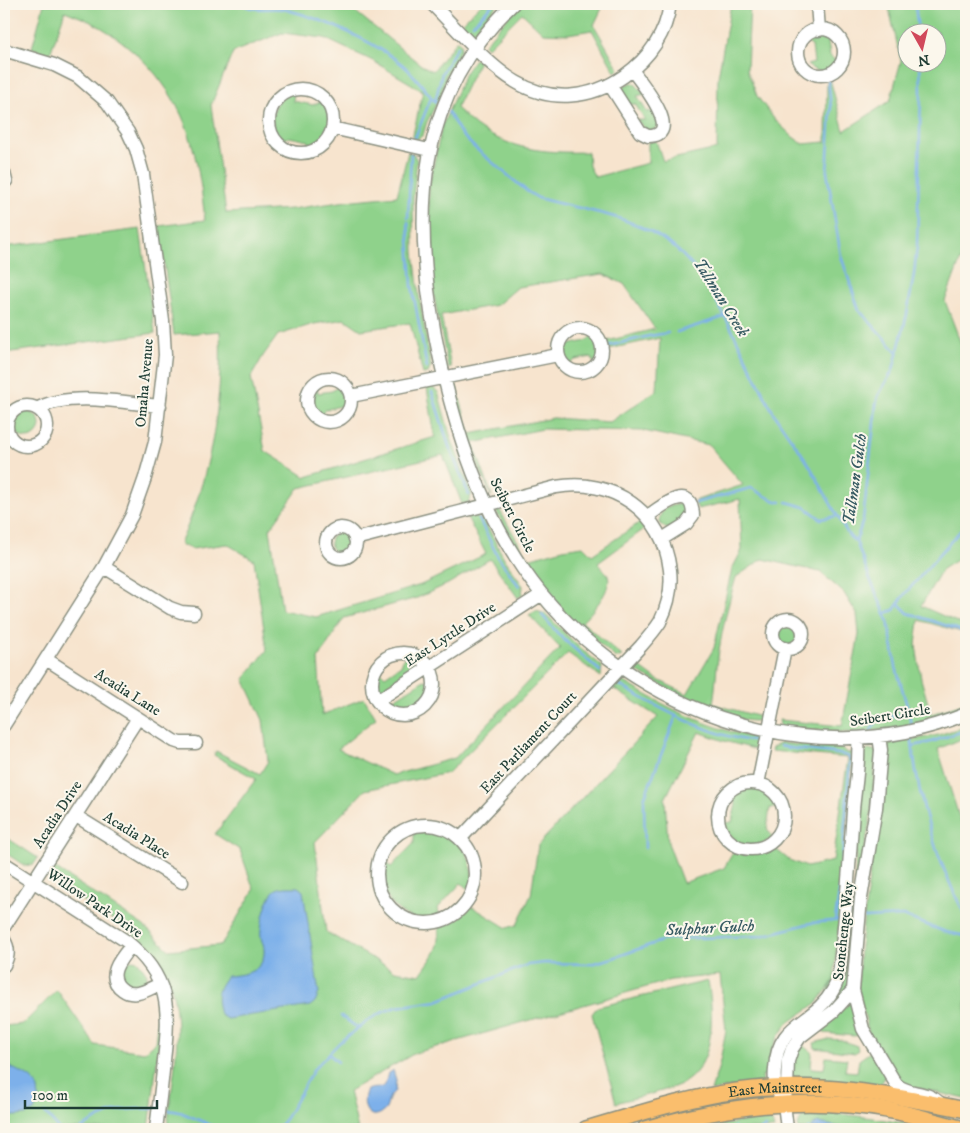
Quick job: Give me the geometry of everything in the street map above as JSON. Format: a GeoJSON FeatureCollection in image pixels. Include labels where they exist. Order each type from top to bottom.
{"type":"FeatureCollection","features":[{"type":"Feature","properties":{"kind":"main road","name":"East Mainstreet"},"geometry":{"type":"LineString","coordinates":[[586,1129],[713,1096],[781,1087],[824,1087],[865,1091],[966,1110]]}},
{"type":"Feature","properties":{"kind":"main road","name":"East Mainstreet"},"geometry":{"type":"LineString","coordinates":[[645,1129],[678,1119],[717,1111],[784,1103],[821,1103],[873,1108],[911,1115],[965,1129]]}},
{"type":"Feature","properties":{"kind":"street"},"geometry":{"type":"LineString","coordinates":[[432,4],[498,70],[524,86],[556,95],[581,95],[598,91],[632,70],[643,60],[656,43],[666,22],[670,4]]}},
{"type":"Feature","properties":{"kind":"street","name":"Seibert Circle"},"geometry":{"type":"LineString","coordinates":[[513,4],[475,47],[445,100],[429,150],[423,205],[424,249],[431,311],[444,377],[462,438],[488,505],[508,546],[542,594],[584,638],[620,667],[658,690],[698,710],[735,722],[769,730],[816,737],[858,738],[924,728],[966,714]]}},
{"type":"Feature","properties":{"kind":"street"},"geometry":{"type":"LineString","coordinates":[[816,4],[819,30]]}},
{"type":"Feature","properties":{"kind":"street","name":"Omaha Avenue"},"geometry":{"type":"LineString","coordinates":[[4,50],[54,65],[84,81],[108,102],[131,138],[142,168],[163,321],[165,355],[153,449],[140,495],[125,530],[104,567],[4,724]]}},
{"type":"Feature","properties":{"kind":"street"},"geometry":{"type":"LineString","coordinates":[[610,85],[640,132],[648,136],[658,134],[663,127],[663,117],[632,70]]}},
{"type":"Feature","properties":{"kind":"street"},"geometry":{"type":"LineString","coordinates":[[294,89],[310,90],[328,102],[332,112],[332,128],[325,142],[317,149],[302,153],[291,152],[274,140],[268,125],[269,114],[276,100],[284,93],[294,89]]}},
{"type":"Feature","properties":{"kind":"street"},"geometry":{"type":"LineString","coordinates":[[332,128],[429,150]]}},
{"type":"Feature","properties":{"kind":"street"},"geometry":{"type":"LineString","coordinates":[[351,396],[558,355]]}},
{"type":"Feature","properties":{"kind":"street"},"geometry":{"type":"LineString","coordinates":[[38,408],[52,402],[83,400],[160,406]]}},
{"type":"Feature","properties":{"kind":"street"},"geometry":{"type":"LineString","coordinates":[[355,539],[556,487],[578,485],[617,494],[648,516],[675,498],[685,499],[690,504],[693,514],[690,521],[662,539]]}},
{"type":"Feature","properties":{"kind":"street","name":"East Parliament Court"},"geometry":{"type":"LineString","coordinates":[[460,839],[647,640],[660,622],[669,597],[670,577],[668,558],[662,539],[648,516]]}},
{"type":"Feature","properties":{"kind":"street"},"geometry":{"type":"LineString","coordinates":[[104,567],[170,608],[180,612],[194,613]]}},
{"type":"Feature","properties":{"kind":"street","name":"East Lyttle Drive"},"geometry":{"type":"LineString","coordinates":[[377,701],[542,594]]}},
{"type":"Feature","properties":{"kind":"street"},"geometry":{"type":"LineString","coordinates":[[758,784],[785,648]]}},
{"type":"Feature","properties":{"kind":"street"},"geometry":{"type":"LineString","coordinates":[[408,653],[421,658],[430,667],[435,686],[431,698],[423,708],[411,714],[398,715],[386,710],[377,701],[372,689],[373,676],[383,659],[395,654],[408,653]]}},
{"type":"Feature","properties":{"kind":"street","name":"Acadia Lane"},"geometry":{"type":"LineString","coordinates":[[46,659],[174,741],[196,744]]}},
{"type":"Feature","properties":{"kind":"street","name":"Acadia Drive"},"geometry":{"type":"LineString","coordinates":[[4,927],[138,718]]}},
{"type":"Feature","properties":{"kind":"street","name":"Stonehenge Way"},"geometry":{"type":"LineString","coordinates":[[787,1129],[775,1060],[780,1044],[795,1026],[826,1001],[834,989],[838,976],[842,940],[876,808],[884,735]]}},
{"type":"Feature","properties":{"kind":"street","name":"Stonehenge Way"},"geometry":{"type":"LineString","coordinates":[[781,1087],[796,1041],[834,1011],[853,990],[856,941],[853,807],[859,758],[858,738]]}},
{"type":"Feature","properties":{"kind":"street"},"geometry":{"type":"LineString","coordinates":[[758,784],[769,788],[780,801],[784,811],[784,823],[779,833],[767,845],[745,848],[734,844],[722,832],[719,821],[719,809],[731,790],[741,785],[758,784]]}},
{"type":"Feature","properties":{"kind":"street","name":"Acadia Place"},"geometry":{"type":"LineString","coordinates":[[76,816],[182,882]]}},
{"type":"Feature","properties":{"kind":"street"},"geometry":{"type":"LineString","coordinates":[[424,826],[446,830],[460,839],[470,853],[475,870],[473,888],[469,899],[462,908],[442,921],[424,923],[406,919],[392,909],[382,895],[378,879],[381,857],[389,842],[402,832],[424,826]]}},
{"type":"Feature","properties":{"kind":"street","name":"Willow Park Drive"},"geometry":{"type":"LineString","coordinates":[[4,863],[131,946],[147,962],[160,984],[166,1006],[168,1024],[156,1129]]}},
{"type":"Feature","properties":{"kind":"street"},"geometry":{"type":"LineString","coordinates":[[4,940],[7,945],[8,954],[4,965]]}},
{"type":"Feature","properties":{"kind":"street"},"geometry":{"type":"LineString","coordinates":[[131,946],[119,960],[115,970],[115,979],[120,987],[127,993],[138,993],[160,984]]}},
{"type":"Feature","properties":{"kind":"street"},"geometry":{"type":"LineString","coordinates":[[853,990],[864,1029],[896,1084],[900,1088],[932,1096],[942,1105]]}},
{"type":"Feature","properties":{"kind":"green space"},"geometry":{"type":"Polygon","coordinates":[[[44,4],[346,4],[421,65],[433,71],[457,40],[461,44],[460,51],[446,76],[441,95],[427,122],[423,135],[416,140],[412,139],[423,91],[373,61],[324,38],[282,33],[233,52],[211,105],[226,213],[292,209],[397,196],[408,152],[413,153],[417,160],[413,200],[414,252],[431,366],[428,373],[423,374],[410,323],[361,330],[345,319],[314,324],[278,335],[251,377],[265,451],[306,477],[435,437],[427,388],[432,387],[438,392],[451,438],[472,494],[468,503],[462,504],[443,455],[299,488],[270,529],[282,610],[316,617],[421,585],[486,554],[467,517],[473,516],[484,520],[504,558],[523,586],[522,595],[518,598],[490,559],[448,584],[417,598],[344,618],[318,659],[322,715],[364,698],[376,718],[338,749],[393,775],[455,758],[560,648],[529,615],[536,611],[546,614],[580,648],[602,666],[601,677],[568,653],[448,773],[365,790],[315,842],[326,932],[395,971],[420,975],[437,948],[439,928],[458,919],[471,906],[507,928],[517,925],[531,895],[538,845],[658,717],[611,687],[613,684],[623,681],[686,715],[719,728],[754,737],[759,746],[758,750],[699,732],[665,799],[668,843],[683,883],[724,868],[734,851],[754,854],[773,847],[789,860],[807,867],[833,861],[848,758],[771,751],[772,748],[780,743],[841,748],[848,753],[853,752],[834,980],[817,1003],[788,1023],[779,1035],[771,1051],[768,1076],[762,1075],[763,1082],[711,1091],[719,1066],[726,1030],[720,975],[671,980],[415,1053],[349,1091],[358,1129],[167,1129],[176,1053],[177,1027],[175,1003],[168,979],[156,957],[138,938],[52,881],[49,874],[53,867],[144,926],[169,950],[221,945],[254,890],[240,850],[215,834],[256,779],[214,755],[216,751],[260,774],[268,761],[263,720],[244,679],[267,650],[254,560],[227,544],[192,549],[180,544],[207,466],[217,413],[220,358],[220,331],[174,335],[159,226],[205,220],[197,163],[186,125],[167,89],[155,73],[126,45],[90,21],[65,11],[50,54],[32,48],[44,4]]]}},
{"type":"Feature","properties":{"kind":"green space"},"geometry":{"type":"Polygon","coordinates":[[[481,4],[498,4],[475,31],[470,31],[462,23],[481,4]]]}},
{"type":"Feature","properties":{"kind":"green space"},"geometry":{"type":"Polygon","coordinates":[[[521,4],[604,4],[594,25],[619,69],[615,72],[592,30],[568,34],[543,33],[522,13],[487,48],[484,45],[521,4]]]}},
{"type":"Feature","properties":{"kind":"green space"},"geometry":{"type":"Polygon","coordinates":[[[731,4],[750,4],[747,69],[757,96],[775,120],[803,144],[826,142],[827,80],[830,79],[844,131],[890,101],[898,72],[948,72],[948,22],[898,22],[898,48],[888,4],[966,4],[966,245],[945,301],[966,357],[966,554],[942,569],[921,606],[966,626],[965,633],[919,620],[916,645],[921,679],[931,714],[966,703],[966,709],[904,727],[855,733],[784,728],[780,725],[779,720],[842,726],[859,634],[857,614],[844,593],[820,572],[763,559],[736,577],[726,613],[718,657],[713,704],[764,718],[754,721],[739,719],[720,712],[699,704],[632,669],[634,663],[656,679],[687,694],[714,648],[732,569],[742,550],[740,499],[698,509],[694,501],[743,485],[709,445],[644,431],[543,429],[473,443],[491,496],[469,443],[452,384],[455,382],[470,434],[553,418],[610,422],[657,390],[660,338],[609,349],[607,341],[655,329],[624,284],[603,274],[518,287],[497,305],[441,315],[451,368],[448,368],[434,296],[429,233],[429,186],[442,126],[465,73],[475,59],[479,61],[456,108],[476,126],[496,138],[521,147],[560,152],[588,152],[589,166],[595,177],[648,163],[648,142],[656,141],[663,161],[717,149],[718,77],[731,4]]]}},
{"type":"Feature","properties":{"kind":"green space"},"geometry":{"type":"Polygon","coordinates":[[[817,33],[828,34],[835,40],[828,42],[830,56],[837,62],[828,71],[815,70],[807,65],[814,63],[812,46],[806,40],[817,33]]]}},
{"type":"Feature","properties":{"kind":"green space"},"geometry":{"type":"Polygon","coordinates":[[[634,83],[645,94],[637,96],[647,112],[656,111],[660,126],[648,133],[637,120],[645,120],[635,104],[626,105],[621,93],[625,85],[634,83]]]}},
{"type":"Feature","properties":{"kind":"green space"},"geometry":{"type":"Polygon","coordinates":[[[294,93],[293,101],[313,105],[322,101],[327,107],[329,114],[330,121],[327,134],[317,145],[310,149],[308,148],[309,141],[289,137],[280,141],[273,127],[276,106],[280,100],[294,93]]]}},
{"type":"Feature","properties":{"kind":"green space"},"geometry":{"type":"Polygon","coordinates":[[[140,229],[155,333],[4,353],[4,247],[140,229]]]}},
{"type":"Feature","properties":{"kind":"green space"},"geometry":{"type":"Polygon","coordinates":[[[592,336],[597,341],[599,347],[598,361],[594,364],[592,357],[575,360],[569,366],[564,360],[562,353],[565,339],[567,339],[568,345],[586,341],[592,336]]]}},
{"type":"Feature","properties":{"kind":"green space"},"geometry":{"type":"Polygon","coordinates":[[[340,385],[345,390],[347,397],[345,412],[342,413],[340,406],[325,410],[321,416],[317,414],[312,408],[310,400],[314,388],[317,387],[318,393],[332,391],[340,385]]]}},
{"type":"Feature","properties":{"kind":"green space"},"geometry":{"type":"Polygon","coordinates":[[[27,412],[36,416],[40,425],[36,434],[27,438],[18,434],[14,425],[18,416],[27,412]]]}},
{"type":"Feature","properties":{"kind":"green space"},"geometry":{"type":"Polygon","coordinates":[[[685,503],[689,517],[668,529],[661,525],[660,516],[666,507],[685,503]]]}},
{"type":"Feature","properties":{"kind":"green space"},"geometry":{"type":"Polygon","coordinates":[[[499,509],[528,559],[563,549],[583,546],[592,555],[642,521],[647,527],[598,563],[605,571],[609,581],[604,594],[591,613],[582,622],[622,656],[616,658],[567,615],[523,560],[497,513],[499,509]]]}},
{"type":"Feature","properties":{"kind":"green space"},"geometry":{"type":"Polygon","coordinates":[[[341,532],[349,535],[352,543],[349,551],[341,554],[333,551],[330,543],[333,535],[341,532]]]}},
{"type":"Feature","properties":{"kind":"green space"},"geometry":{"type":"Polygon","coordinates":[[[788,623],[796,626],[799,634],[796,642],[788,645],[780,642],[777,634],[780,626],[788,623]]]}},
{"type":"Feature","properties":{"kind":"green space"},"geometry":{"type":"Polygon","coordinates":[[[404,657],[413,658],[417,661],[415,667],[381,689],[378,688],[377,680],[380,671],[385,676],[401,665],[404,657]]]}},
{"type":"Feature","properties":{"kind":"green space"},"geometry":{"type":"Polygon","coordinates":[[[424,680],[430,682],[427,696],[403,711],[399,711],[391,706],[391,701],[424,680]]]}},
{"type":"Feature","properties":{"kind":"green space"},"geometry":{"type":"Polygon","coordinates":[[[966,726],[966,737],[938,749],[960,820],[966,829],[966,1099],[904,1085],[869,1034],[858,988],[860,946],[884,768],[888,767],[888,744],[938,735],[966,726]]]}},
{"type":"Feature","properties":{"kind":"green space"},"geometry":{"type":"Polygon","coordinates":[[[869,749],[876,751],[871,815],[858,883],[855,883],[857,823],[864,754],[869,749]]]}},
{"type":"Feature","properties":{"kind":"green space"},"geometry":{"type":"Polygon","coordinates":[[[750,787],[773,795],[779,808],[770,808],[767,828],[772,837],[771,839],[757,845],[743,844],[736,841],[727,830],[725,823],[732,822],[736,804],[731,796],[737,790],[750,787]]]}},
{"type":"Feature","properties":{"kind":"green space"},"geometry":{"type":"Polygon","coordinates":[[[421,829],[444,833],[453,838],[466,853],[472,874],[472,886],[468,889],[461,883],[438,908],[440,918],[437,919],[416,919],[398,910],[387,896],[381,879],[382,862],[384,861],[391,867],[414,843],[414,831],[421,829]]]}},
{"type":"Feature","properties":{"kind":"green space"},"geometry":{"type":"Polygon","coordinates":[[[4,836],[38,858],[34,864],[25,866],[4,852],[4,836]]]}},
{"type":"Feature","properties":{"kind":"green space"},"geometry":{"type":"Polygon","coordinates":[[[847,949],[851,949],[849,982],[846,989],[837,1001],[817,1016],[847,949]]]}},
{"type":"Feature","properties":{"kind":"green space"},"geometry":{"type":"Polygon","coordinates":[[[132,960],[138,961],[147,974],[146,982],[138,986],[126,983],[121,974],[122,968],[132,960]]]}},
{"type":"Feature","properties":{"kind":"green space"},"geometry":{"type":"Polygon","coordinates":[[[708,981],[711,1009],[710,1039],[700,1067],[691,1077],[679,1085],[616,1103],[592,1014],[597,1007],[708,981]]]}},
{"type":"Feature","properties":{"kind":"green space"},"geometry":{"type":"Polygon","coordinates":[[[57,990],[95,1045],[144,1052],[155,1043],[157,1024],[155,1000],[159,1005],[161,1026],[149,1129],[4,1129],[4,1026],[23,1024],[57,990]]]}},
{"type":"Feature","properties":{"kind":"green space"},"geometry":{"type":"Polygon","coordinates":[[[850,1002],[860,1032],[859,1035],[824,1033],[822,1028],[850,1002]]]}},
{"type":"Feature","properties":{"kind":"green space"},"geometry":{"type":"Polygon","coordinates":[[[829,1039],[841,1040],[857,1046],[858,1050],[855,1053],[815,1048],[814,1043],[829,1039]]]}},
{"type":"Feature","properties":{"kind":"green space"},"geometry":{"type":"Polygon","coordinates":[[[803,1046],[811,1051],[811,1068],[824,1069],[826,1057],[847,1059],[845,1071],[857,1072],[859,1060],[870,1052],[885,1074],[884,1079],[882,1083],[872,1086],[796,1080],[791,1068],[795,1055],[800,1047],[803,1046]]]}},
{"type":"Feature","properties":{"kind":"green space"},"geometry":{"type":"Polygon","coordinates":[[[808,1112],[898,1122],[929,1129],[798,1129],[801,1119],[808,1112]]]}},
{"type":"Feature","properties":{"kind":"green space"},"geometry":{"type":"Polygon","coordinates":[[[764,1118],[772,1122],[774,1129],[700,1129],[764,1118]]]}},
{"type":"Feature","properties":{"kind":"water"},"geometry":{"type":"Polygon","coordinates":[[[298,887],[303,891],[319,993],[315,1002],[310,1006],[227,1019],[220,1015],[218,990],[227,976],[248,973],[262,962],[264,948],[261,938],[261,927],[264,912],[272,893],[280,888],[298,887]]]}},
{"type":"Feature","properties":{"kind":"water"},"geometry":{"type":"Polygon","coordinates":[[[4,1064],[33,1080],[37,1086],[38,1101],[34,1111],[26,1115],[4,1117],[4,1064]]]}},
{"type":"Feature","properties":{"kind":"water"},"geometry":{"type":"Polygon","coordinates":[[[393,1070],[396,1080],[395,1091],[390,1097],[385,1110],[377,1115],[369,1113],[366,1110],[364,1100],[367,1090],[385,1085],[388,1073],[393,1070]]]}},
{"type":"Feature","properties":{"kind":"water"},"geometry":{"type":"Polygon","coordinates":[[[818,1123],[851,1129],[810,1129],[818,1123]]]}},
{"type":"Feature","properties":{"kind":"waterway","name":"Tallman Creek"},"geometry":{"type":"LineString","coordinates":[[245,4],[251,8],[282,9],[301,14],[332,25],[364,40],[404,66],[436,103]]}},
{"type":"Feature","properties":{"kind":"waterway"},"geometry":{"type":"LineString","coordinates":[[473,24],[493,4]]}},
{"type":"Feature","properties":{"kind":"waterway","name":"Tallman Gulch"},"geometry":{"type":"LineString","coordinates":[[915,4],[917,22]]}},
{"type":"Feature","properties":{"kind":"waterway"},"geometry":{"type":"LineString","coordinates":[[435,102],[442,73],[457,47]]}},
{"type":"Feature","properties":{"kind":"waterway","name":"Tallman Gulch"},"geometry":{"type":"LineString","coordinates":[[911,726],[896,667],[888,620],[856,541],[863,520],[876,405],[878,396],[893,370],[907,314],[914,274],[917,246],[920,72]]}},
{"type":"Feature","properties":{"kind":"waterway"},"geometry":{"type":"LineString","coordinates":[[828,78],[831,108],[827,172],[841,256],[859,310],[897,352]]}},
{"type":"Feature","properties":{"kind":"waterway"},"geometry":{"type":"LineString","coordinates":[[415,138],[431,98]]}},
{"type":"Feature","properties":{"kind":"waterway","name":"Tallman Creek"},"geometry":{"type":"LineString","coordinates":[[448,112],[461,134],[528,192],[538,198],[606,215],[639,226],[670,244],[686,258],[714,297],[727,320],[775,416],[806,460],[845,529],[855,541]]}},
{"type":"Feature","properties":{"kind":"waterway"},"geometry":{"type":"LineString","coordinates":[[408,218],[411,154]]}},
{"type":"Feature","properties":{"kind":"waterway"},"geometry":{"type":"LineString","coordinates":[[408,222],[412,286],[427,368]]}},
{"type":"Feature","properties":{"kind":"waterway"},"geometry":{"type":"LineString","coordinates":[[677,332],[724,317]]}},
{"type":"Feature","properties":{"kind":"waterway"},"geometry":{"type":"LineString","coordinates":[[608,346],[668,333]]}},
{"type":"Feature","properties":{"kind":"waterway"},"geometry":{"type":"LineString","coordinates":[[432,392],[449,446],[469,495]]}},
{"type":"Feature","properties":{"kind":"waterway"},"geometry":{"type":"LineString","coordinates":[[695,503],[751,488],[773,500],[781,502]]}},
{"type":"Feature","properties":{"kind":"waterway"},"geometry":{"type":"LineString","coordinates":[[787,502],[805,507],[821,519],[837,516]]}},
{"type":"Feature","properties":{"kind":"waterway"},"geometry":{"type":"LineString","coordinates":[[479,519],[498,557],[519,586]]}},
{"type":"Feature","properties":{"kind":"waterway"},"geometry":{"type":"LineString","coordinates":[[886,613],[894,610],[905,594],[966,524]]}},
{"type":"Feature","properties":{"kind":"waterway"},"geometry":{"type":"LineString","coordinates":[[899,604],[908,613],[966,632]]}},
{"type":"Feature","properties":{"kind":"waterway"},"geometry":{"type":"LineString","coordinates":[[542,615],[560,636],[600,671]]}},
{"type":"Feature","properties":{"kind":"waterway"},"geometry":{"type":"LineString","coordinates":[[619,685],[666,711],[701,727],[736,738],[753,741]]}},
{"type":"Feature","properties":{"kind":"waterway"},"geometry":{"type":"LineString","coordinates":[[883,718],[909,713]]}},
{"type":"Feature","properties":{"kind":"waterway"},"geometry":{"type":"LineString","coordinates":[[645,848],[644,799],[676,716]]}},
{"type":"Feature","properties":{"kind":"waterway"},"geometry":{"type":"LineString","coordinates":[[871,730],[878,720]]}},
{"type":"Feature","properties":{"kind":"waterway"},"geometry":{"type":"LineString","coordinates":[[913,746],[966,730]]}},
{"type":"Feature","properties":{"kind":"waterway","name":"Tallman Gulch"},"geometry":{"type":"LineString","coordinates":[[911,733],[923,805],[937,851],[966,917]]}},
{"type":"Feature","properties":{"kind":"waterway"},"geometry":{"type":"LineString","coordinates":[[780,746],[837,753],[849,757],[840,886],[835,920]]}},
{"type":"Feature","properties":{"kind":"waterway","name":"Sulphur Gulch"},"geometry":{"type":"LineString","coordinates":[[864,918],[903,916],[946,932],[966,936]]}},
{"type":"Feature","properties":{"kind":"waterway","name":"Sulphur Gulch"},"geometry":{"type":"LineString","coordinates":[[277,1129],[286,1118],[314,1069],[340,1042],[370,1019],[396,1007],[437,1001],[527,965],[545,963],[590,964],[667,939],[761,936],[811,923],[841,920]]}},
{"type":"Feature","properties":{"kind":"waterway"},"geometry":{"type":"LineString","coordinates":[[341,1016],[358,1028]]}},
{"type":"Feature","properties":{"kind":"waterway"},"geometry":{"type":"LineString","coordinates":[[329,1054],[338,1062]]}},
{"type":"Feature","properties":{"kind":"waterway","name":"Sulphur Gulch"},"geometry":{"type":"LineString","coordinates":[[81,1129],[107,1114],[124,1110],[155,1109]]}},
{"type":"Feature","properties":{"kind":"waterway","name":"Sulphur Gulch"},"geometry":{"type":"LineString","coordinates":[[163,1109],[180,1112],[220,1129]]}},
{"type":"Feature","properties":{"kind":"waterway"},"geometry":{"type":"LineString","coordinates":[[45,1113],[59,1129]]}},
{"type":"Feature","properties":{"kind":"waterway"},"geometry":{"type":"LineString","coordinates":[[761,1129],[766,1127]]}}]}
